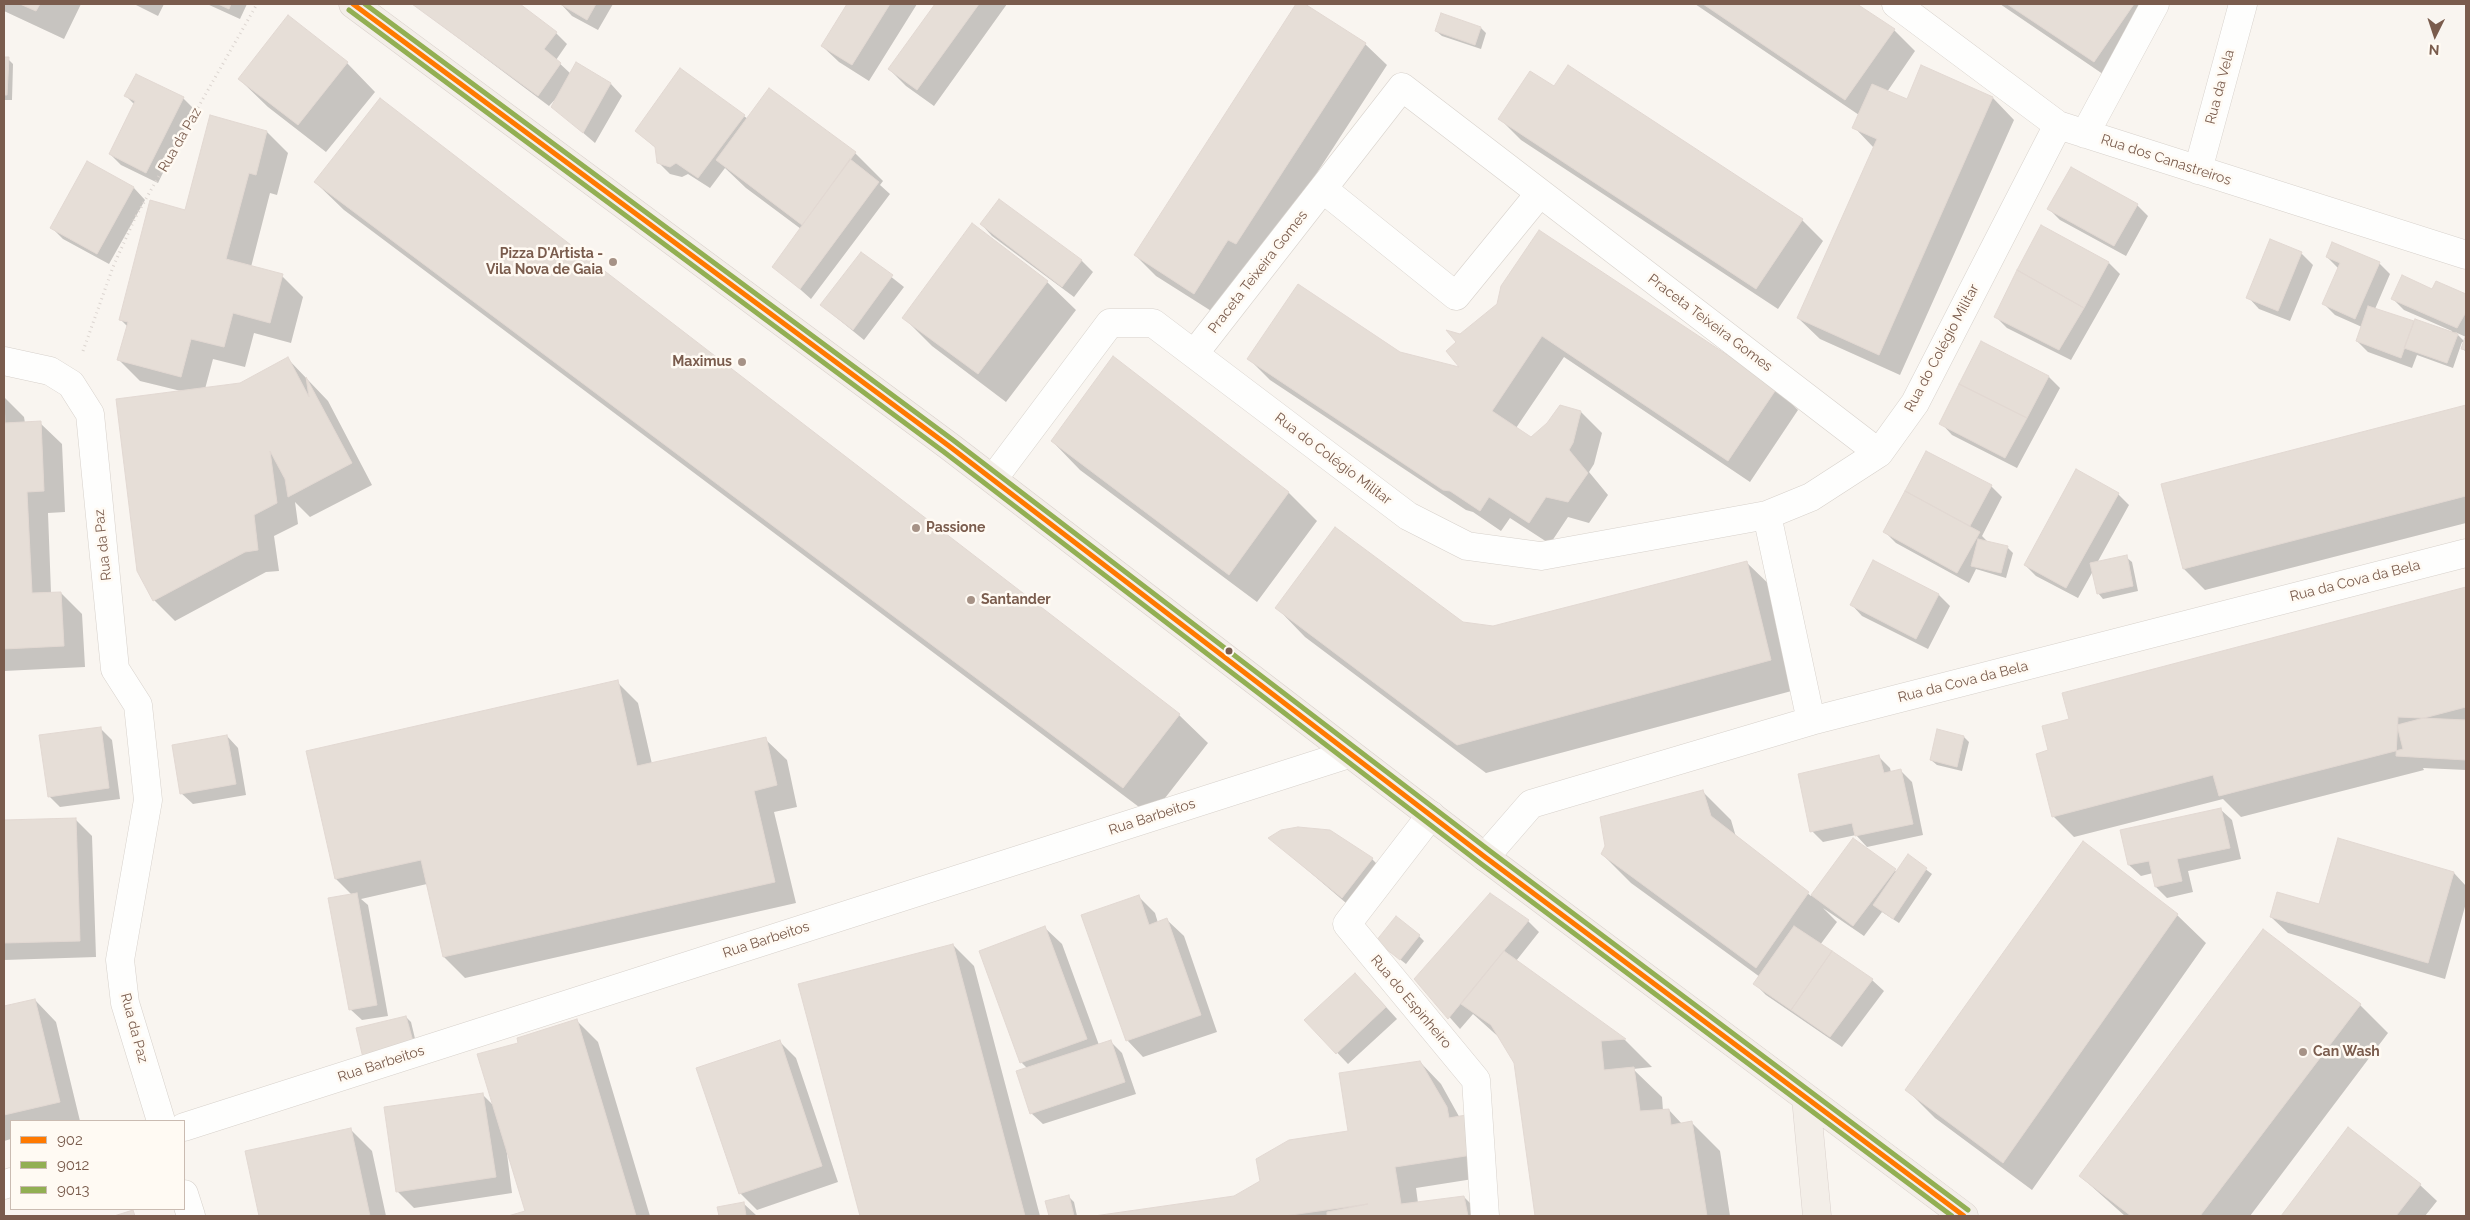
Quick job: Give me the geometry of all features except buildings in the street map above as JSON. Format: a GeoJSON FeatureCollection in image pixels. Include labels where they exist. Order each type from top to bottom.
{"type":"FeatureCollection","features":[{"type":"Feature","properties":{"kind":"main road"},"geometry":{"type":"LineString","coordinates":[[353,4],[994,479],[1349,754],[1964,1216]]}},
{"type":"Feature","properties":{"kind":"main road"},"geometry":{"type":"LineString","coordinates":[[1806,1098],[1817,1216]]}},
{"type":"Feature","properties":{"kind":"street","name":"Rua dos Canastreiros"},"geometry":{"type":"LineString","coordinates":[[1896,4],[2058,125],[2466,256]]}},
{"type":"Feature","properties":{"kind":"street"},"geometry":{"type":"LineString","coordinates":[[2084,134],[2155,4]]}},
{"type":"Feature","properties":{"kind":"street","name":"Rua da Vela"},"geometry":{"type":"LineString","coordinates":[[2198,170],[2243,4]]}},
{"type":"Feature","properties":{"kind":"street","name":"Praceta Teixeira Gomes"},"geometry":{"type":"LineString","coordinates":[[1194,354],[1402,87],[1879,453]]}},
{"type":"Feature","properties":{"kind":"street","name":"Rua do Colégio Militar"},"geometry":{"type":"LineString","coordinates":[[994,479],[1110,323],[1152,323],[1408,516],[1467,546],[1542,556],[1767,515],[1811,496],[1879,453],[1915,403],[2058,125]]}},
{"type":"Feature","properties":{"kind":"street"},"geometry":{"type":"LineString","coordinates":[[1323,189],[1456,296],[1540,193]]}},
{"type":"Feature","properties":{"kind":"street"},"geometry":{"type":"LineString","coordinates":[[4,361],[50,371],[71,384]]}},
{"type":"Feature","properties":{"kind":"street","name":"Rua da Paz"},"geometry":{"type":"LineString","coordinates":[[71,384],[90,414],[115,669],[138,705],[148,800],[120,960],[125,1002],[161,1120]]}},
{"type":"Feature","properties":{"kind":"street"},"geometry":{"type":"LineString","coordinates":[[1767,515],[1811,721]]}},
{"type":"Feature","properties":{"kind":"street","name":"Rua da Cova da Bela"},"geometry":{"type":"LineString","coordinates":[[1485,857],[1531,804],[1811,721],[2466,552]]}},
{"type":"Feature","properties":{"kind":"street","name":"Rua Barbeitos"},"geometry":{"type":"LineString","coordinates":[[185,1127],[1349,754]]}},
{"type":"Feature","properties":{"kind":"street","name":"Rua do Espinheiro"},"geometry":{"type":"LineString","coordinates":[[1431,815],[1347,924],[1476,1080],[1485,1216]]}},
{"type":"Feature","properties":{"kind":"street"},"geometry":{"type":"LineString","coordinates":[[185,1197],[191,1216]]}},
{"type":"Feature","properties":{"kind":"path","name":"Rua da Paz"},"geometry":{"type":"LineString","coordinates":[[71,384],[113,267],[135,218],[257,4]]}},
{"type":"Feature","properties":{"kind":"transit line","name":"902"},"geometry":{"type":"LineString","coordinates":[[353,4],[949,446],[1485,857],[1964,1216]]}},
{"type":"Feature","properties":{"kind":"transit line","name":"9013"},"geometry":{"type":"LineString","coordinates":[[365,4],[953,440],[1490,851],[1968,1210]]}},
{"type":"Feature","properties":{"kind":"transit line","name":"9012"},"geometry":{"type":"LineString","coordinates":[[349,10],[944,452],[1480,863],[1952,1216]]}},
{"type":"Feature","properties":{"kind":"place","name":"Pizza D'Artista - Vila Nova de Gaia"},"geometry":{"type":"Point","coordinates":[613,262]}},
{"type":"Feature","properties":{"kind":"place","name":"Maximus"},"geometry":{"type":"Point","coordinates":[742,362]}},
{"type":"Feature","properties":{"kind":"place","name":"Passione"},"geometry":{"type":"Point","coordinates":[916,528]}},
{"type":"Feature","properties":{"kind":"place","name":"Santander"},"geometry":{"type":"Point","coordinates":[971,600]}},
{"type":"Feature","properties":{"kind":"place","name":"Can Wash"},"geometry":{"type":"Point","coordinates":[2303,1052]}}]}
